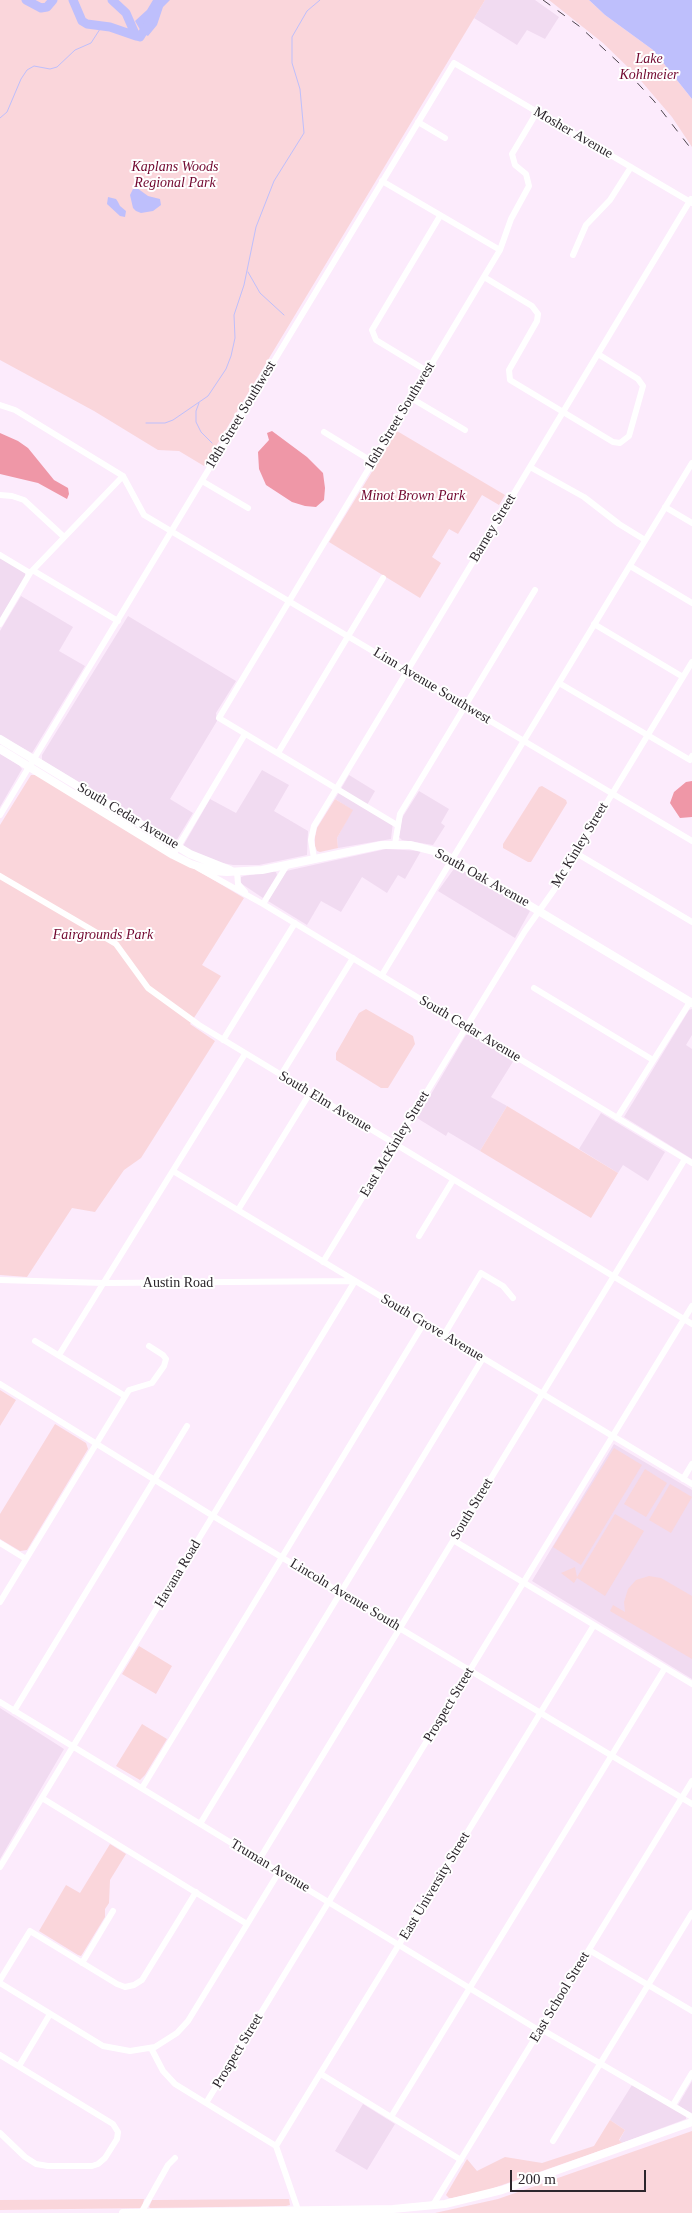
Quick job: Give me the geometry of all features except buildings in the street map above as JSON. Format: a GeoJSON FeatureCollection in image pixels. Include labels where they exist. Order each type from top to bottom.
{"type":"FeatureCollection","features":[{"type":"Feature","properties":{"kind":"main road","name":"South Cedar Avenue"},"geometry":{"type":"LineString","coordinates":[[0,739],[199,859],[237,872]]}},
{"type":"Feature","properties":{"kind":"main road","name":"South Cedar Avenue"},"geometry":{"type":"LineString","coordinates":[[0,749],[173,855],[191,864]]}},
{"type":"Feature","properties":{"kind":"main road","name":"South Oak Avenue"},"geometry":{"type":"LineString","coordinates":[[191,864],[213,871],[237,872],[262,870],[314,858],[395,844],[430,849],[453,858],[691,1002]]}},
{"type":"Feature","properties":{"kind":"main road"},"geometry":{"type":"LineString","coordinates":[[123,2213],[393,2209],[434,2205],[493,2193],[692,2122]]}},
{"type":"Feature","properties":{"kind":"main road","name":"East School Street"},"geometry":{"type":"LineString","coordinates":[[429,2213],[434,2205]]}},
{"type":"Feature","properties":{"kind":"street","name":"Mosher Avenue"},"geometry":{"type":"LineString","coordinates":[[454,63],[691,201]]}},
{"type":"Feature","properties":{"kind":"street","name":"18th Street Southwest"},"geometry":{"type":"LineString","coordinates":[[0,815],[35,760],[454,63]]}},
{"type":"Feature","properties":{"kind":"street","name":"16th Street Southwest"},"geometry":{"type":"LineString","coordinates":[[246,734],[219,718],[500,250],[511,219],[529,186],[526,174],[515,165],[512,154],[537,112]]}},
{"type":"Feature","properties":{"kind":"street"},"geometry":{"type":"LineString","coordinates":[[418,122],[445,138]]}},
{"type":"Feature","properties":{"kind":"street"},"geometry":{"type":"LineString","coordinates":[[573,255],[586,225],[610,200],[631,167]]}},
{"type":"Feature","properties":{"kind":"street"},"geometry":{"type":"LineString","coordinates":[[382,181],[500,250]]}},
{"type":"Feature","properties":{"kind":"street","name":"Barney Street"},"geometry":{"type":"LineString","coordinates":[[314,858],[311,834],[314,826],[691,201]]}},
{"type":"Feature","properties":{"kind":"street"},"geometry":{"type":"LineString","coordinates":[[427,371],[376,340],[372,330],[440,216]]}},
{"type":"Feature","properties":{"kind":"street"},"geometry":{"type":"LineString","coordinates":[[484,277],[532,306],[538,314],[537,321],[509,370],[510,380],[613,442],[624,441],[629,436],[642,392],[641,382],[598,354]]}},
{"type":"Feature","properties":{"kind":"street"},"geometry":{"type":"LineString","coordinates":[[411,398],[465,430]]}},
{"type":"Feature","properties":{"kind":"street"},"geometry":{"type":"LineString","coordinates":[[0,406],[15,410],[123,476],[32,572],[0,624]]}},
{"type":"Feature","properties":{"kind":"street"},"geometry":{"type":"LineString","coordinates":[[324,432],[373,462]]}},
{"type":"Feature","properties":{"kind":"street"},"geometry":{"type":"LineString","coordinates":[[382,976],[692,463]]}},
{"type":"Feature","properties":{"kind":"street"},"geometry":{"type":"LineString","coordinates":[[530,467],[584,497],[619,524],[645,540]]}},
{"type":"Feature","properties":{"kind":"street","name":"Linn Avenue Southwest"},"geometry":{"type":"LineString","coordinates":[[123,476],[144,515],[692,841]]}},
{"type":"Feature","properties":{"kind":"street"},"geometry":{"type":"LineString","coordinates":[[202,481],[248,508]]}},
{"type":"Feature","properties":{"kind":"street"},"geometry":{"type":"LineString","coordinates":[[0,495],[24,500],[64,537]]}},
{"type":"Feature","properties":{"kind":"street"},"geometry":{"type":"LineString","coordinates":[[665,507],[692,523]]}},
{"type":"Feature","properties":{"kind":"street"},"geometry":{"type":"LineString","coordinates":[[0,555],[118,621]]}},
{"type":"Feature","properties":{"kind":"street"},"geometry":{"type":"LineString","coordinates":[[630,566],[692,602]]}},
{"type":"Feature","properties":{"kind":"street"},"geometry":{"type":"LineString","coordinates":[[278,753],[382,578]]}},
{"type":"Feature","properties":{"kind":"street"},"geometry":{"type":"LineString","coordinates":[[395,844],[400,814],[535,590]]}},
{"type":"Feature","properties":{"kind":"street"},"geometry":{"type":"LineString","coordinates":[[594,624],[683,677]]}},
{"type":"Feature","properties":{"kind":"street","name":"Mc Kinley Street"},"geometry":{"type":"LineString","coordinates":[[466,1027],[576,853],[692,662]]}},
{"type":"Feature","properties":{"kind":"street"},"geometry":{"type":"LineString","coordinates":[[559,682],[647,735],[691,758]]}},
{"type":"Feature","properties":{"kind":"street"},"geometry":{"type":"LineString","coordinates":[[173,855],[246,734],[397,826]]}},
{"type":"Feature","properties":{"kind":"street"},"geometry":{"type":"LineString","coordinates":[[576,853],[692,922]]}},
{"type":"Feature","properties":{"kind":"street","name":"South Cedar Avenue"},"geometry":{"type":"LineString","coordinates":[[191,864],[247,894],[692,1163]]}},
{"type":"Feature","properties":{"kind":"street"},"geometry":{"type":"LineString","coordinates":[[263,904],[287,865]]}},
{"type":"Feature","properties":{"kind":"street"},"geometry":{"type":"LineString","coordinates":[[237,872],[238,884],[247,894]]}},
{"type":"Feature","properties":{"kind":"street","name":"South Elm Avenue"},"geometry":{"type":"LineString","coordinates":[[0,876],[116,944],[148,988],[222,1040],[692,1324]]}},
{"type":"Feature","properties":{"kind":"street"},"geometry":{"type":"LineString","coordinates":[[222,1040],[295,923]]}},
{"type":"Feature","properties":{"kind":"street"},"geometry":{"type":"LineString","coordinates":[[281,1075],[353,958]]}},
{"type":"Feature","properties":{"kind":"street"},"geometry":{"type":"LineString","coordinates":[[534,988],[653,1060]]}},
{"type":"Feature","properties":{"kind":"street"},"geometry":{"type":"LineString","coordinates":[[617,1118],[691,1002]]}},
{"type":"Feature","properties":{"kind":"street","name":"East McKinley Street"},"geometry":{"type":"LineString","coordinates":[[323,1262],[466,1027]]}},
{"type":"Feature","properties":{"kind":"street"},"geometry":{"type":"LineString","coordinates":[[59,1355],[245,1054]]}},
{"type":"Feature","properties":{"kind":"street"},"geometry":{"type":"LineString","coordinates":[[238,1210],[310,1093]]}},
{"type":"Feature","properties":{"kind":"street","name":"South Street"},"geometry":{"type":"LineString","coordinates":[[258,1860],[685,1159]]}},
{"type":"Feature","properties":{"kind":"street","name":"South Grove Avenue"},"geometry":{"type":"LineString","coordinates":[[173,1171],[692,1484]]}},
{"type":"Feature","properties":{"kind":"street"},"geometry":{"type":"LineString","coordinates":[[419,1236],[453,1180]]}},
{"type":"Feature","properties":{"kind":"street"},"geometry":{"type":"LineString","coordinates":[[444,1334],[481,1273],[503,1286],[513,1298]]}},
{"type":"Feature","properties":{"kind":"street","name":"Austin Road"},"geometry":{"type":"LineString","coordinates":[[0,1280],[104,1283],[356,1281]]}},
{"type":"Feature","properties":{"kind":"street","name":"Havana Road"},"geometry":{"type":"LineString","coordinates":[[0,1867],[356,1281]]}},
{"type":"Feature","properties":{"kind":"street","name":"Prospect Street"},"geometry":{"type":"LineString","coordinates":[[206,2103],[692,1306]]}},
{"type":"Feature","properties":{"kind":"street"},"geometry":{"type":"LineString","coordinates":[[142,1788],[424,1323]]}},
{"type":"Feature","properties":{"kind":"street"},"geometry":{"type":"LineString","coordinates":[[36,1341],[125,1396]]}},
{"type":"Feature","properties":{"kind":"street"},"geometry":{"type":"LineString","coordinates":[[0,1602],[129,1390],[152,1384],[164,1366],[166,1360],[163,1355],[149,1346]]}},
{"type":"Feature","properties":{"kind":"street"},"geometry":{"type":"LineString","coordinates":[[200,1824],[483,1358]]}},
{"type":"Feature","properties":{"kind":"street","name":"Lincoln Avenue South"},"geometry":{"type":"LineString","coordinates":[[0,1384],[213,1516],[692,1804]]}},
{"type":"Feature","properties":{"kind":"street"},"geometry":{"type":"LineString","coordinates":[[14,1711],[187,1426]]}},
{"type":"Feature","properties":{"kind":"street"},"geometry":{"type":"LineString","coordinates":[[683,1479],[692,1464]]}},
{"type":"Feature","properties":{"kind":"street"},"geometry":{"type":"LineString","coordinates":[[453,1540],[692,1684]]}},
{"type":"Feature","properties":{"kind":"street"},"geometry":{"type":"LineString","coordinates":[[0,1544],[26,1559]]}},
{"type":"Feature","properties":{"kind":"street","name":"East University Street"},"geometry":{"type":"LineString","coordinates":[[276,2146],[594,1625]]}},
{"type":"Feature","properties":{"kind":"street"},"geometry":{"type":"LineString","coordinates":[[391,2117],[665,1668]]}},
{"type":"Feature","properties":{"kind":"street","name":"Truman Avenue"},"geometry":{"type":"LineString","coordinates":[[0,1702],[469,1988],[692,2117]]}},
{"type":"Feature","properties":{"kind":"street","name":"East School Street"},"geometry":{"type":"LineString","coordinates":[[434,2205],[692,1781]]}},
{"type":"Feature","properties":{"kind":"street"},"geometry":{"type":"LineString","coordinates":[[42,1798],[247,1924]]}},
{"type":"Feature","properties":{"kind":"street"},"geometry":{"type":"LineString","coordinates":[[196,1892],[138,1983],[130,1987],[120,1986],[30,1931],[0,1982],[95,2042],[112,2049],[130,2051],[151,2048],[170,2039],[184,2027],[279,1872]]}},
{"type":"Feature","properties":{"kind":"street"},"geometry":{"type":"LineString","coordinates":[[82,1963],[113,1911]]}},
{"type":"Feature","properties":{"kind":"street"},"geometry":{"type":"LineString","coordinates":[[553,2142],[692,1913]]}},
{"type":"Feature","properties":{"kind":"street"},"geometry":{"type":"LineString","coordinates":[[589,1950],[692,2011]]}},
{"type":"Feature","properties":{"kind":"street"},"geometry":{"type":"LineString","coordinates":[[19,2066],[50,2014]]}},
{"type":"Feature","properties":{"kind":"street"},"geometry":{"type":"LineString","coordinates":[[151,2048],[157,2062],[168,2077],[184,2090],[276,2146],[298,2210]]}},
{"type":"Feature","properties":{"kind":"street"},"geometry":{"type":"LineString","coordinates":[[0,2055],[113,2124],[117,2128],[118,2135],[105,2158],[98,2164],[92,2166],[48,2166],[30,2161],[0,2133]]}},
{"type":"Feature","properties":{"kind":"street"},"geometry":{"type":"LineString","coordinates":[[673,2105],[692,2073]]}},
{"type":"Feature","properties":{"kind":"street"},"geometry":{"type":"LineString","coordinates":[[320,2074],[461,2160]]}},
{"type":"Feature","properties":{"kind":"street"},"geometry":{"type":"LineString","coordinates":[[142,2213],[168,2165],[175,2158]]}},
{"type":"Feature","properties":{"kind":"shaded area"},"geometry":{"type":"Polygon","coordinates":[[[485,0],[535,0],[559,17],[545,39],[527,30],[517,45],[474,18],[485,0]]]}},
{"type":"Feature","properties":{"kind":"shaded area"},"geometry":{"type":"Polygon","coordinates":[[[272,431],[307,457],[323,473],[324,500],[316,507],[292,502],[266,485],[259,469],[258,452],[269,440],[267,433],[272,431]]]}},
{"type":"Feature","properties":{"kind":"shaded area"},"geometry":{"type":"Polygon","coordinates":[[[0,433],[28,448],[54,480],[68,488],[69,494],[67,499],[38,483],[0,474],[0,433]]]}},
{"type":"Feature","properties":{"kind":"shaded area"},"geometry":{"type":"Polygon","coordinates":[[[0,557],[25,573],[25,577],[0,619],[0,557]]]}},
{"type":"Feature","properties":{"kind":"shaded area"},"geometry":{"type":"Polygon","coordinates":[[[21,596],[73,627],[59,651],[85,666],[32,753],[0,736],[0,631],[21,596]]]}},
{"type":"Feature","properties":{"kind":"shaded area"},"geometry":{"type":"Polygon","coordinates":[[[128,616],[236,681],[216,713],[217,721],[170,799],[193,813],[176,841],[42,760],[42,755],[128,616]]]}},
{"type":"Feature","properties":{"kind":"shaded area"},"geometry":{"type":"Polygon","coordinates":[[[0,754],[19,765],[22,769],[0,807],[0,754]]]}},
{"type":"Feature","properties":{"kind":"shaded area"},"geometry":{"type":"Polygon","coordinates":[[[262,770],[289,785],[274,811],[308,831],[307,855],[259,865],[233,865],[206,860],[183,846],[210,799],[236,813],[262,770]]]}},
{"type":"Feature","properties":{"kind":"shaded area"},"geometry":{"type":"Polygon","coordinates":[[[349,775],[375,791],[367,805],[393,822],[391,839],[338,848],[337,838],[352,810],[335,799],[349,775]]]}},
{"type":"Feature","properties":{"kind":"shaded area"},"geometry":{"type":"Polygon","coordinates":[[[692,781],[692,817],[680,818],[670,803],[674,792],[686,782],[692,781]]]}},
{"type":"Feature","properties":{"kind":"shaded area"},"geometry":{"type":"Polygon","coordinates":[[[419,791],[449,809],[441,823],[445,826],[433,845],[402,840],[399,837],[402,818],[419,791]]]}},
{"type":"Feature","properties":{"kind":"shaded area"},"geometry":{"type":"Polygon","coordinates":[[[386,849],[421,851],[405,879],[398,875],[387,893],[362,877],[341,912],[321,901],[307,925],[268,901],[286,871],[386,849]]]}},
{"type":"Feature","properties":{"kind":"shaded area"},"geometry":{"type":"Polygon","coordinates":[[[456,866],[530,911],[515,938],[438,891],[456,866]]]}},
{"type":"Feature","properties":{"kind":"shaded area"},"geometry":{"type":"Polygon","coordinates":[[[273,871],[277,875],[263,898],[240,881],[241,877],[244,876],[273,871]]]}},
{"type":"Feature","properties":{"kind":"shaded area"},"geometry":{"type":"Polygon","coordinates":[[[692,1009],[692,1035],[686,1045],[692,1049],[692,1159],[624,1117],[689,1010],[692,1009]]]}},
{"type":"Feature","properties":{"kind":"shaded area"},"geometry":{"type":"Polygon","coordinates":[[[466,1035],[472,1035],[514,1060],[491,1097],[507,1106],[480,1151],[448,1132],[446,1136],[417,1118],[466,1035]]]}},
{"type":"Feature","properties":{"kind":"shaded area"},"geometry":{"type":"Polygon","coordinates":[[[601,1113],[665,1152],[648,1181],[623,1165],[618,1173],[579,1149],[601,1113]]]}},
{"type":"Feature","properties":{"kind":"shaded area"},"geometry":{"type":"Polygon","coordinates":[[[614,1444],[692,1490],[692,1679],[532,1581],[614,1444]]]}},
{"type":"Feature","properties":{"kind":"shaded area"},"geometry":{"type":"Polygon","coordinates":[[[0,1708],[64,1749],[0,1859],[0,1708]]]}},
{"type":"Feature","properties":{"kind":"shaded area"},"geometry":{"type":"Polygon","coordinates":[[[692,2081],[692,2114],[678,2105],[692,2081]]]}},
{"type":"Feature","properties":{"kind":"shaded area"},"geometry":{"type":"Polygon","coordinates":[[[632,2085],[686,2116],[686,2119],[622,2143],[619,2141],[625,2130],[610,2120],[632,2085]]]}},
{"type":"Feature","properties":{"kind":"shaded area"},"geometry":{"type":"Polygon","coordinates":[[[363,2104],[395,2124],[367,2170],[335,2151],[363,2104]]]}},
{"type":"Feature","properties":{"kind":"green space","name":"Kaplans Woods Regional Park"},"geometry":{"type":"Polygon","coordinates":[[[0,0],[485,0],[204,466],[179,451],[158,450],[94,411],[0,360],[0,0]]]}},
{"type":"Feature","properties":{"kind":"green space","name":"Lake Kohlmeier"},"geometry":{"type":"Polygon","coordinates":[[[549,0],[589,0],[605,15],[653,50],[692,99],[692,147],[672,117],[636,75],[603,43],[549,0]]]}},
{"type":"Feature","properties":{"kind":"green space","name":"Minot Brown Park"},"geometry":{"type":"Polygon","coordinates":[[[397,431],[505,495],[499,505],[482,495],[458,534],[449,529],[432,557],[441,563],[420,598],[329,542],[397,431]]]}},
{"type":"Feature","properties":{"kind":"green space","name":"Fairgrounds Park"},"geometry":{"type":"Polygon","coordinates":[[[31,775],[36,775],[244,898],[202,965],[221,976],[190,1024],[215,1041],[141,1158],[124,1170],[95,1212],[72,1208],[27,1277],[0,1275],[0,825],[31,775]]]}},
{"type":"Feature","properties":{"kind":"green space"},"geometry":{"type":"Polygon","coordinates":[[[542,786],[566,800],[567,803],[531,862],[528,862],[503,848],[503,844],[539,787],[542,786]]]}},
{"type":"Feature","properties":{"kind":"green space"},"geometry":{"type":"Polygon","coordinates":[[[335,799],[353,810],[337,838],[338,848],[320,852],[317,851],[315,846],[317,828],[335,799]]]}},
{"type":"Feature","properties":{"kind":"green space"},"geometry":{"type":"Polygon","coordinates":[[[366,1009],[413,1036],[415,1044],[388,1088],[381,1088],[336,1060],[336,1053],[359,1013],[366,1009]]]}},
{"type":"Feature","properties":{"kind":"green space"},"geometry":{"type":"Polygon","coordinates":[[[507,1106],[618,1173],[591,1218],[480,1151],[507,1106]]]}},
{"type":"Feature","properties":{"kind":"green space"},"geometry":{"type":"Polygon","coordinates":[[[0,1390],[16,1400],[0,1426],[0,1390]]]}},
{"type":"Feature","properties":{"kind":"green space"},"geometry":{"type":"Polygon","coordinates":[[[55,1424],[86,1443],[88,1449],[27,1550],[20,1551],[0,1539],[0,1514],[55,1424]]]}},
{"type":"Feature","properties":{"kind":"green space"},"geometry":{"type":"Polygon","coordinates":[[[614,1448],[642,1465],[581,1565],[553,1547],[614,1448]]]}},
{"type":"Feature","properties":{"kind":"green space"},"geometry":{"type":"Polygon","coordinates":[[[645,1469],[667,1483],[646,1517],[624,1504],[645,1469]]]}},
{"type":"Feature","properties":{"kind":"green space"},"geometry":{"type":"Polygon","coordinates":[[[670,1484],[692,1497],[671,1533],[649,1520],[670,1484]]]}},
{"type":"Feature","properties":{"kind":"green space"},"geometry":{"type":"Polygon","coordinates":[[[615,1514],[644,1531],[605,1596],[577,1578],[574,1583],[561,1573],[575,1567],[577,1577],[615,1514]]]}},
{"type":"Feature","properties":{"kind":"green space"},"geometry":{"type":"Polygon","coordinates":[[[649,1576],[661,1578],[692,1596],[692,1659],[610,1611],[613,1605],[625,1612],[624,1602],[628,1589],[636,1580],[649,1576]]]}},
{"type":"Feature","properties":{"kind":"green space"},"geometry":{"type":"Polygon","coordinates":[[[139,1646],[172,1666],[156,1694],[122,1674],[139,1646]]]}},
{"type":"Feature","properties":{"kind":"green space"},"geometry":{"type":"Polygon","coordinates":[[[142,1724],[167,1739],[140,1780],[116,1766],[142,1724]]]}},
{"type":"Feature","properties":{"kind":"green space"},"geometry":{"type":"Polygon","coordinates":[[[110,1844],[126,1854],[110,1880],[109,1903],[105,1909],[105,1917],[81,1956],[39,1931],[66,1885],[80,1893],[110,1844]]]}},
{"type":"Feature","properties":{"kind":"green space"},"geometry":{"type":"Polygon","coordinates":[[[610,2120],[625,2130],[619,2140],[622,2143],[485,2191],[452,2198],[446,2195],[467,2159],[477,2171],[505,2157],[542,2163],[594,2146],[610,2120]]]}},
{"type":"Feature","properties":{"kind":"green space"},"geometry":{"type":"Polygon","coordinates":[[[692,2131],[692,2213],[435,2213],[498,2199],[692,2131]]]}},
{"type":"Feature","properties":{"kind":"green space"},"geometry":{"type":"Polygon","coordinates":[[[144,2199],[142,2208],[0,2210],[0,2200],[144,2199]]]}},
{"type":"Feature","properties":{"kind":"green space"},"geometry":{"type":"Polygon","coordinates":[[[289,2199],[290,2205],[286,2206],[149,2207],[152,2200],[289,2199]]]}},
{"type":"Feature","properties":{"kind":"water"},"geometry":{"type":"Polygon","coordinates":[[[153,0],[170,0],[163,7],[157,25],[148,36],[142,33],[135,21],[147,10],[153,0]]]}},
{"type":"Feature","properties":{"kind":"water","name":"Lake Kohlmeier"},"geometry":{"type":"Polygon","coordinates":[[[589,0],[692,0],[692,99],[653,50],[605,15],[589,0]]]}},
{"type":"Feature","properties":{"kind":"water"},"geometry":{"type":"Polygon","coordinates":[[[137,188],[148,196],[160,199],[161,205],[153,211],[141,213],[136,211],[133,208],[130,195],[133,189],[137,188]]]}},
{"type":"Feature","properties":{"kind":"water"},"geometry":{"type":"Polygon","coordinates":[[[108,197],[116,199],[126,211],[125,217],[120,216],[107,204],[108,197]]]}},
{"type":"Feature","properties":{"kind":"waterway"},"geometry":{"type":"LineString","coordinates":[[26,0],[41,8],[47,7],[53,0]]}},
{"type":"Feature","properties":{"kind":"waterway"},"geometry":{"type":"LineString","coordinates":[[73,0],[82,21],[87,24],[110,27],[136,36]]}},
{"type":"Feature","properties":{"kind":"waterway"},"geometry":{"type":"LineString","coordinates":[[112,0],[126,13],[136,36],[140,37],[148,24]]}},
{"type":"Feature","properties":{"kind":"waterway"},"geometry":{"type":"LineString","coordinates":[[146,423],[165,423],[173,420],[208,396],[226,369],[235,338],[234,315],[244,285],[256,227],[274,181],[304,133],[300,89],[292,63],[292,37],[307,11],[320,0]]}},
{"type":"Feature","properties":{"kind":"waterway"},"geometry":{"type":"LineString","coordinates":[[0,118],[7,112],[21,79],[27,70],[34,66],[50,69],[57,67],[75,50],[91,43],[102,26]]}},
{"type":"Feature","properties":{"kind":"waterway"},"geometry":{"type":"LineString","coordinates":[[248,272],[260,293],[284,315]]}},
{"type":"Feature","properties":{"kind":"waterway"},"geometry":{"type":"LineString","coordinates":[[199,403],[196,411],[196,422],[201,432],[212,443]]}},
{"type":"Feature","properties":{"kind":"railway"},"geometry":{"type":"LineString","coordinates":[[543,0],[579,26],[618,62],[654,101],[692,150]]}}]}
